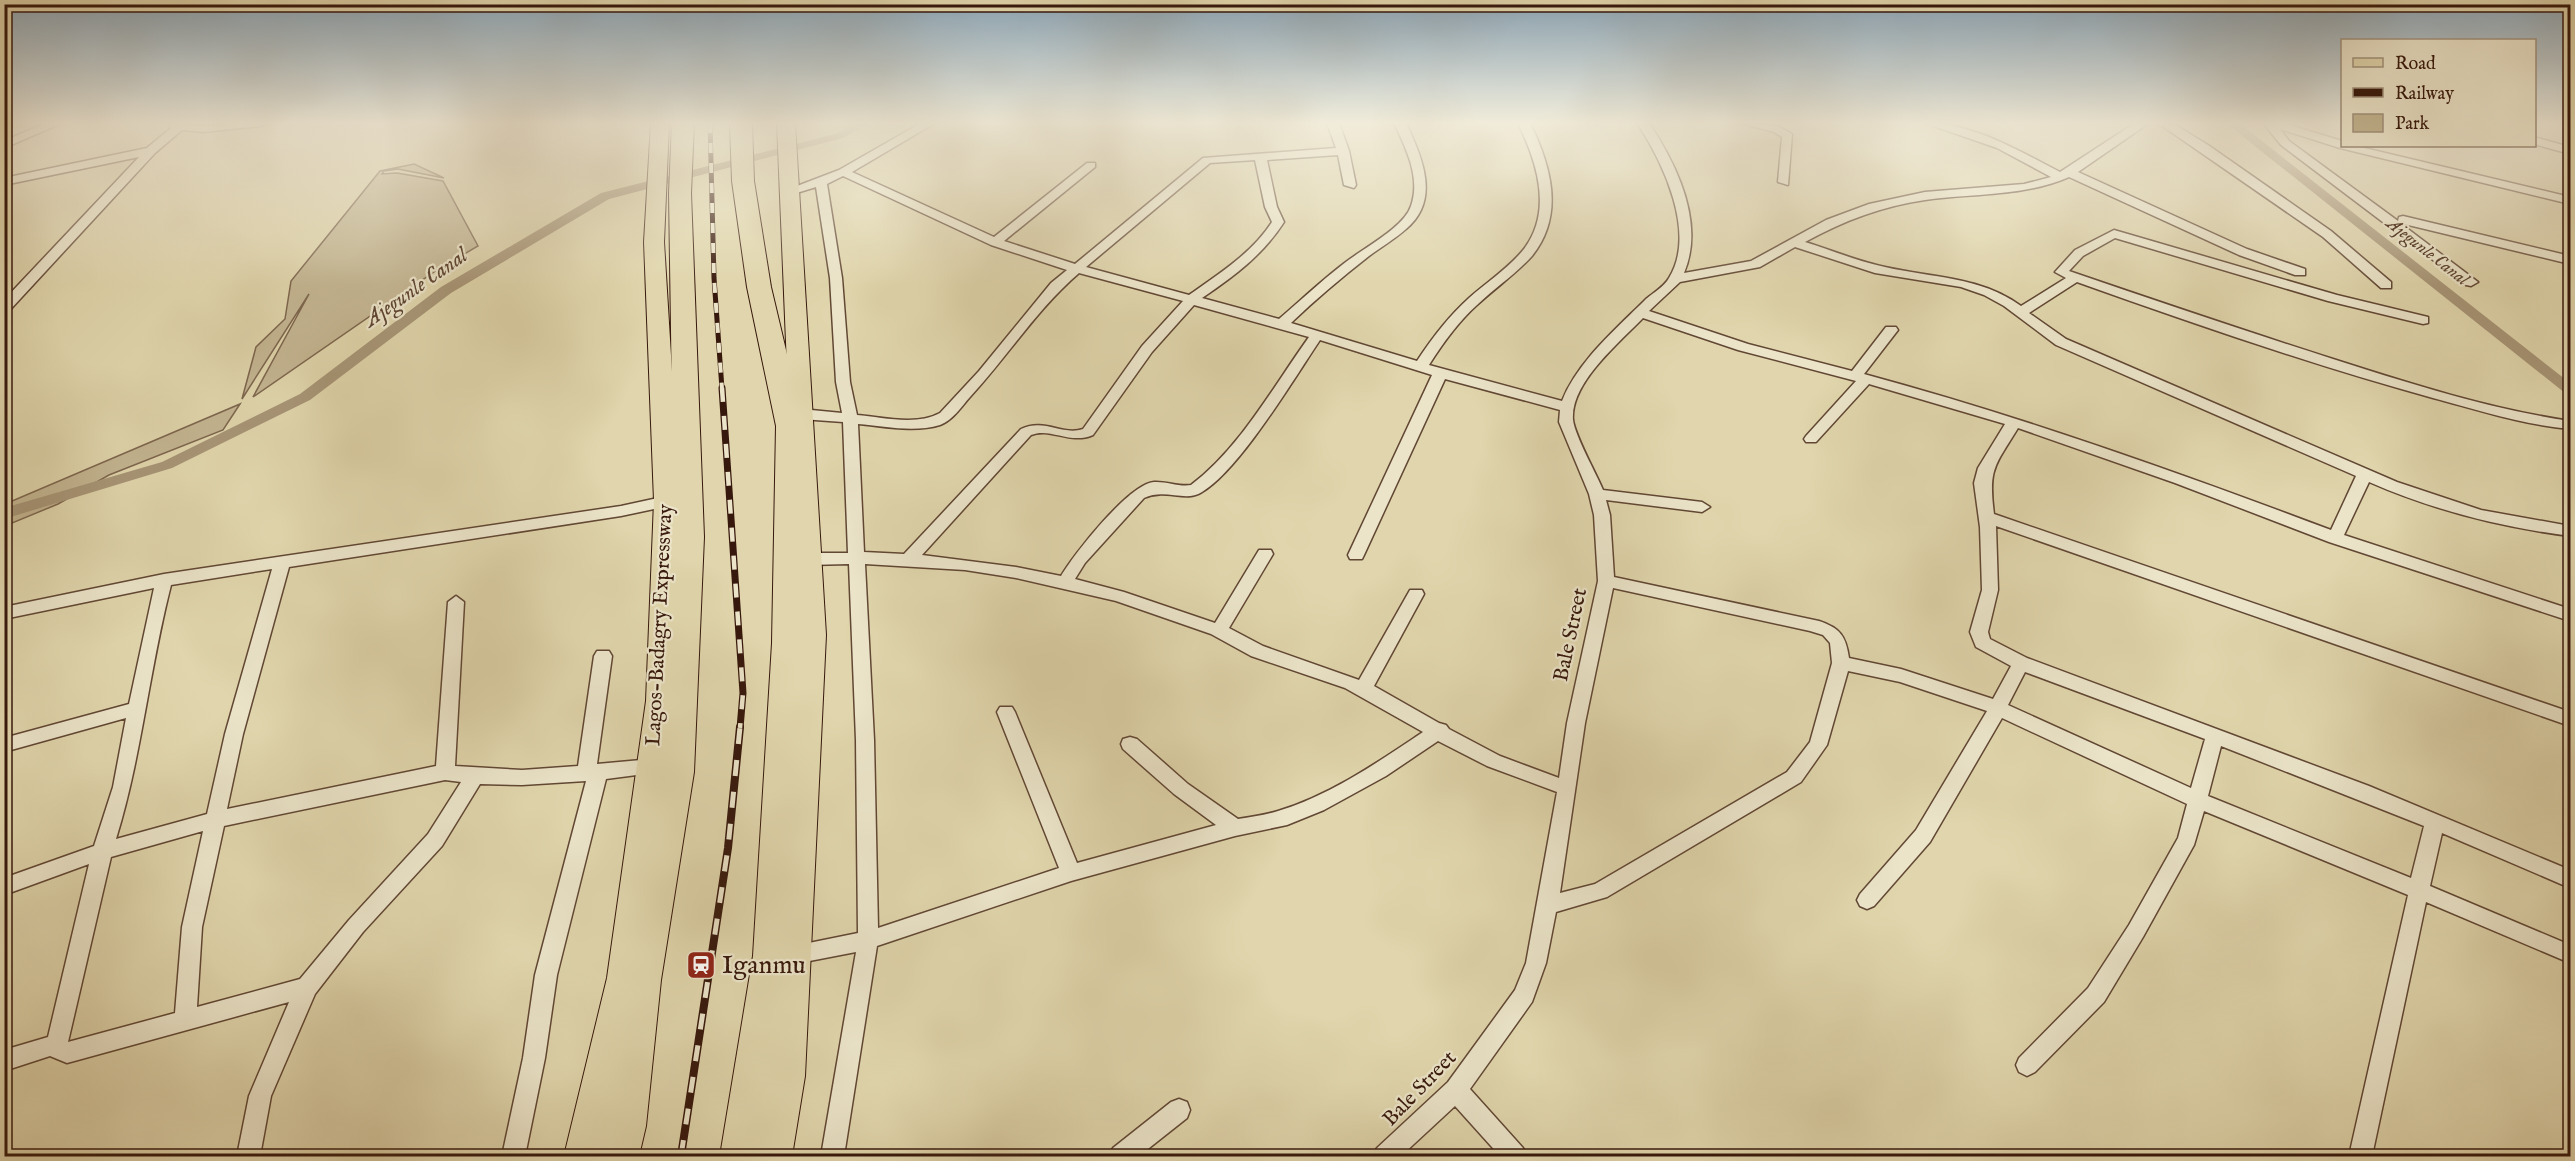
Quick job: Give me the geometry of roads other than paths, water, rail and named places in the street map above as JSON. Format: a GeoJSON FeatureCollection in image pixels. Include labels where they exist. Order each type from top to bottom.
{"type":"FeatureCollection","features":[{"type":"Feature","properties":{"kind":"highway","name":"Lagos-Badagry Expressway"},"geometry":{"type":"LineString","coordinates":[[617,1156],[624,1126],[641,980],[676,772],[689,537],[673,190],[675,177]]}},
{"type":"Feature","properties":{"kind":"highway"},"geometry":{"type":"LineString","coordinates":[[742,1156],[773,956],[788,643],[790,538],[790,426],[759,287],[744,177]]}},
{"type":"Feature","properties":{"kind":"main road","name":"Lagos-Badagry Expressway"},"geometry":{"type":"LineString","coordinates":[[582,1156],[624,978],[661,701],[667,501],[654,242],[673,190],[667,177]]}},
{"type":"Feature","properties":{"kind":"main road"},"geometry":{"type":"LineString","coordinates":[[773,1156],[787,1076],[812,635],[789,180]]}},
{"type":"Feature","properties":{"kind":"street"},"geometry":{"type":"LineString","coordinates":[[4,182],[27,177]]}},
{"type":"Feature","properties":{"kind":"street"},"geometry":{"type":"LineString","coordinates":[[4,308],[126,177]]}},
{"type":"Feature","properties":{"kind":"street"},"geometry":{"type":"LineString","coordinates":[[789,180],[822,181],[831,177]]}},
{"type":"Feature","properties":{"kind":"street"},"geometry":{"type":"LineString","coordinates":[[854,177],[995,243],[1077,269],[1282,324],[1440,373],[1566,407],[1585,371],[1676,279],[1686,247],[1682,208],[1671,177]]}},
{"type":"Feature","properties":{"kind":"street"},"geometry":{"type":"LineString","coordinates":[[995,243],[1075,177]]}},
{"type":"Feature","properties":{"kind":"street"},"geometry":{"type":"LineString","coordinates":[[801,414],[925,424],[945,416],[1008,347],[1056,286],[1187,177]]}},
{"type":"Feature","properties":{"kind":"street"},"geometry":{"type":"LineString","coordinates":[[909,559],[1026,432],[1035,428],[1078,436],[1088,432],[1147,349],[1191,300],[1234,270],[1277,225],[1265,177]]}},
{"type":"Feature","properties":{"kind":"street"},"geometry":{"type":"LineString","coordinates":[[1348,177],[1350,185]]}},
{"type":"Feature","properties":{"kind":"street"},"geometry":{"type":"LineString","coordinates":[[1282,324],[1363,254],[1407,222],[1417,208],[1419,177]]}},
{"type":"Feature","properties":{"kind":"street"},"geometry":{"type":"LineString","coordinates":[[1421,366],[1439,338],[1463,310],[1528,252],[1541,233],[1546,218],[1544,177]]}},
{"type":"Feature","properties":{"kind":"street"},"geometry":{"type":"LineString","coordinates":[[1784,177],[1784,182]]}},
{"type":"Feature","properties":{"kind":"street"},"geometry":{"type":"LineString","coordinates":[[1676,279],[1755,264],[1830,223],[1873,207],[1925,196],[2024,188],[2057,177]]}},
{"type":"Feature","properties":{"kind":"street"},"geometry":{"type":"LineString","coordinates":[[2069,177],[2243,252],[2300,272]]}},
{"type":"Feature","properties":{"kind":"street"},"geometry":{"type":"LineString","coordinates":[[2247,177],[2327,234],[2386,285]]}},
{"type":"Feature","properties":{"kind":"street"},"geometry":{"type":"LineString","coordinates":[[2332,177],[2471,282]]}},
{"type":"Feature","properties":{"kind":"street"},"geometry":{"type":"LineString","coordinates":[[2476,177],[2571,200]]}},
{"type":"Feature","properties":{"kind":"street"},"geometry":{"type":"LineString","coordinates":[[822,181],[821,190],[829,223],[836,278],[843,382],[850,418],[865,740],[868,940],[832,1156]]}},
{"type":"Feature","properties":{"kind":"street"},"geometry":{"type":"LineString","coordinates":[[2403,220],[2571,260]]}},
{"type":"Feature","properties":{"kind":"street"},"geometry":{"type":"LineString","coordinates":[[2423,320],[2333,298],[2114,234],[2079,253],[2061,270],[2062,274],[2391,382],[2523,418],[2571,425]]}},
{"type":"Feature","properties":{"kind":"street"},"geometry":{"type":"LineString","coordinates":[[1796,243],[1880,270],[1972,286],[2007,301],[2036,326],[2061,342],[2364,475],[2478,515],[2517,524],[2571,531]]}},
{"type":"Feature","properties":{"kind":"street"},"geometry":{"type":"LineString","coordinates":[[2021,312],[2075,278]]}},
{"type":"Feature","properties":{"kind":"street"},"geometry":{"type":"LineString","coordinates":[[4,294],[20,290]]}},
{"type":"Feature","properties":{"kind":"street"},"geometry":{"type":"LineString","coordinates":[[1641,314],[1743,347],[1860,377],[2014,422],[2180,479],[2335,538],[2571,615]]}},
{"type":"Feature","properties":{"kind":"street"},"geometry":{"type":"LineString","coordinates":[[1811,439],[1860,377],[1891,330]]}},
{"type":"Feature","properties":{"kind":"street"},"geometry":{"type":"LineString","coordinates":[[1066,581],[1079,559],[1139,494],[1154,487],[1186,492],[1195,490],[1212,477],[1243,440],[1316,336]]}},
{"type":"Feature","properties":{"kind":"street"},"geometry":{"type":"LineString","coordinates":[[1356,555],[1440,373]]}},
{"type":"Feature","properties":{"kind":"street","name":"Bale Street"},"geometry":{"type":"LineString","coordinates":[[1385,1156],[1456,1090],[1524,995],[1536,963],[1568,788],[1576,723],[1606,581],[1602,515],[1597,494],[1566,422],[1566,407]]}},
{"type":"Feature","properties":{"kind":"street"},"geometry":{"type":"LineString","coordinates":[[2014,422],[1986,468],[1983,483],[1989,590],[1979,632],[1982,643],[1995,652],[2021,663],[2362,791],[2571,879]]}},
{"type":"Feature","properties":{"kind":"street"},"geometry":{"type":"LineString","coordinates":[[2335,538],[2364,475]]}},
{"type":"Feature","properties":{"kind":"street"},"geometry":{"type":"LineString","coordinates":[[1597,494],[1702,507]]}},
{"type":"Feature","properties":{"kind":"street"},"geometry":{"type":"LineString","coordinates":[[4,613],[164,580],[610,513],[667,501]]}},
{"type":"Feature","properties":{"kind":"street"},"geometry":{"type":"LineString","coordinates":[[1986,517],[2571,719]]}},
{"type":"Feature","properties":{"kind":"street"},"geometry":{"type":"LineString","coordinates":[[1220,631],[1265,554]]}},
{"type":"Feature","properties":{"kind":"street"},"geometry":{"type":"LineString","coordinates":[[808,559],[857,556],[909,559],[1017,571],[1066,581],[1131,600],[1220,631],[1254,650],[1363,689],[1440,730],[1469,749],[1511,769],[1568,788]]}},
{"type":"Feature","properties":{"kind":"street"},"geometry":{"type":"LineString","coordinates":[[185,1020],[192,927],[249,674],[282,562]]}},
{"type":"Feature","properties":{"kind":"street"},"geometry":{"type":"LineString","coordinates":[[164,580],[150,626],[141,673],[138,708],[121,790],[103,851],[57,1044],[59,1051],[67,1053],[307,987]]}},
{"type":"Feature","properties":{"kind":"street"},"geometry":{"type":"LineString","coordinates":[[1546,906],[1600,891],[1794,777],[1818,745],[1841,663],[1838,641],[1828,631],[1821,628],[1606,581]]}},
{"type":"Feature","properties":{"kind":"street"},"geometry":{"type":"LineString","coordinates":[[1363,689],[1416,594]]}},
{"type":"Feature","properties":{"kind":"street"},"geometry":{"type":"LineString","coordinates":[[446,772],[456,602]]}},
{"type":"Feature","properties":{"kind":"street"},"geometry":{"type":"LineString","coordinates":[[514,1156],[534,1058],[546,975],[592,772],[603,656]]}},
{"type":"Feature","properties":{"kind":"street"},"geometry":{"type":"LineString","coordinates":[[1841,663],[1901,676],[1998,708],[2198,800],[2571,954]]}},
{"type":"Feature","properties":{"kind":"street"},"geometry":{"type":"LineString","coordinates":[[1868,900],[1923,836],[1998,708],[2021,663]]}},
{"type":"Feature","properties":{"kind":"street"},"geometry":{"type":"LineString","coordinates":[[4,745],[138,708]]}},
{"type":"Feature","properties":{"kind":"street"},"geometry":{"type":"LineString","coordinates":[[1006,712],[1071,873]]}},
{"type":"Feature","properties":{"kind":"street"},"geometry":{"type":"LineString","coordinates":[[794,955],[868,940],[1071,873],[1235,828],[1280,819],[1317,804],[1380,771],[1440,730]]}},
{"type":"Feature","properties":{"kind":"street"},"geometry":{"type":"LineString","coordinates":[[2026,1065],[2096,995],[2136,931],[2182,848],[2198,800],[2215,735]]}},
{"type":"Feature","properties":{"kind":"street"},"geometry":{"type":"LineString","coordinates":[[1130,744],[1181,789],[1235,828]]}},
{"type":"Feature","properties":{"kind":"street"},"geometry":{"type":"LineString","coordinates":[[4,887],[103,851],[217,819],[446,772],[474,777],[592,772],[652,766]]}},
{"type":"Feature","properties":{"kind":"street"},"geometry":{"type":"LineString","coordinates":[[249,1156],[260,1096],[284,1035],[307,987],[356,926],[435,840],[474,777]]}},
{"type":"Feature","properties":{"kind":"street"},"geometry":{"type":"LineString","coordinates":[[2360,1156],[2396,1002],[2404,945],[2434,822]]}},
{"type":"Feature","properties":{"kind":"street"},"geometry":{"type":"LineString","coordinates":[[4,1061],[57,1044]]}},
{"type":"Feature","properties":{"kind":"street"},"geometry":{"type":"LineString","coordinates":[[1456,1090],[1515,1156]]}},
{"type":"Feature","properties":{"kind":"street"},"geometry":{"type":"LineString","coordinates":[[1121,1156],[1179,1110]]}},
{"type":"Feature","properties":{"kind":"waterway","name":"Ajegunle Canal"},"geometry":{"type":"LineString","coordinates":[[4,514],[167,465],[305,397],[446,290],[605,196],[678,177]]}},
{"type":"Feature","properties":{"kind":"waterway","name":"Ajegunle Canal"},"geometry":{"type":"LineString","coordinates":[[2301,177],[2570,390]]}},
{"type":"Feature","properties":{"kind":"railway"},"geometry":{"type":"LineString","coordinates":[[711,177],[714,278],[722,389]]}},
{"type":"Feature","properties":{"kind":"railway"},"geometry":{"type":"LineString","coordinates":[[722,388],[743,693],[740,728]]}},
{"type":"Feature","properties":{"kind":"railway"},"geometry":{"type":"LineString","coordinates":[[681,1156],[728,848],[740,727]]}},
{"type":"Feature","properties":{"kind":"place","name":"Iganmu"},"geometry":{"type":"Point","coordinates":[701,965]}}]}
